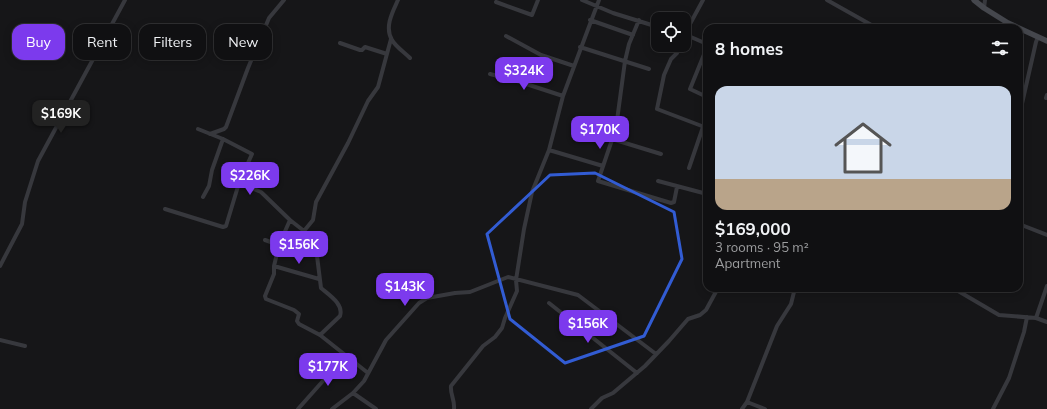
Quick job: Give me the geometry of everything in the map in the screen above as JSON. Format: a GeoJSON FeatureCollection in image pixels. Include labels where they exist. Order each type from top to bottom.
{"type":"FeatureCollection","features":[{"type":"Feature","properties":{"kind":"main road"},"geometry":{"type":"LineString","coordinates":[[974,0],[1010,24]]}},
{"type":"Feature","properties":{"kind":"main road"},"geometry":{"type":"LineString","coordinates":[[1023,30],[1047,41]]}},
{"type":"Feature","properties":{"kind":"street"},"geometry":{"type":"LineString","coordinates":[[0,266],[22,224],[25,202],[38,161],[125,0]]}},
{"type":"Feature","properties":{"kind":"street"},"geometry":{"type":"LineString","coordinates":[[210,134],[226,127],[269,18],[284,0]]}},
{"type":"Feature","properties":{"kind":"street"},"geometry":{"type":"LineString","coordinates":[[398,0],[391,16],[388,28],[391,39],[410,58]]}},
{"type":"Feature","properties":{"kind":"street"},"geometry":{"type":"LineString","coordinates":[[496,2],[532,16],[538,0]]}},
{"type":"Feature","properties":{"kind":"street"},"geometry":{"type":"LineString","coordinates":[[582,0],[613,13],[651,24]]}},
{"type":"Feature","properties":{"kind":"street"},"geometry":{"type":"LineString","coordinates":[[454,409],[454,399],[450,392],[451,386],[483,346],[495,338],[502,328],[517,291],[516,280],[524,229],[532,192],[550,150],[563,96],[590,20],[599,0]]}},
{"type":"Feature","properties":{"kind":"street"},"geometry":{"type":"LineString","coordinates":[[691,22],[703,0]]}},
{"type":"Feature","properties":{"kind":"street"},"geometry":{"type":"LineString","coordinates":[[827,0],[870,24]]}},
{"type":"Feature","properties":{"kind":"street"},"geometry":{"type":"LineString","coordinates":[[984,0],[984,8]]}},
{"type":"Feature","properties":{"kind":"street"},"geometry":{"type":"LineString","coordinates":[[590,20],[633,35]]}},
{"type":"Feature","properties":{"kind":"street"},"geometry":{"type":"LineString","coordinates":[[639,20],[625,61],[616,128],[598,179],[599,182],[671,203],[674,202],[677,187]]}},
{"type":"Feature","properties":{"kind":"street"},"geometry":{"type":"LineString","coordinates":[[506,36],[542,55],[574,66]]}},
{"type":"Feature","properties":{"kind":"street"},"geometry":{"type":"LineString","coordinates":[[1023,101],[1038,37]]}},
{"type":"Feature","properties":{"kind":"street"},"geometry":{"type":"LineString","coordinates":[[691,38],[703,44]]}},
{"type":"Feature","properties":{"kind":"street"},"geometry":{"type":"LineString","coordinates":[[304,231],[313,220],[316,202],[348,143],[368,101],[378,87],[391,39]]}},
{"type":"Feature","properties":{"kind":"street"},"geometry":{"type":"LineString","coordinates":[[340,43],[360,50],[366,47],[387,54]]}},
{"type":"Feature","properties":{"kind":"street"},"geometry":{"type":"LineString","coordinates":[[580,47],[648,69]]}},
{"type":"Feature","properties":{"kind":"street"},"geometry":{"type":"LineString","coordinates":[[677,52],[671,59],[664,75],[657,109],[703,127]]}},
{"type":"Feature","properties":{"kind":"street"},"geometry":{"type":"LineString","coordinates":[[703,60],[690,89],[703,95]]}},
{"type":"Feature","properties":{"kind":"street"},"geometry":{"type":"LineString","coordinates":[[490,74],[563,96]]}},
{"type":"Feature","properties":{"kind":"street"},"geometry":{"type":"LineString","coordinates":[[164,209],[225,228],[239,183],[252,154],[223,139],[198,129]]}},
{"type":"Feature","properties":{"kind":"street"},"geometry":{"type":"LineString","coordinates":[[689,168],[703,133]]}},
{"type":"Feature","properties":{"kind":"street"},"geometry":{"type":"LineString","coordinates":[[612,138],[661,154]]}},
{"type":"Feature","properties":{"kind":"street"},"geometry":{"type":"LineString","coordinates":[[203,197],[209,186],[212,170],[223,139]]}},
{"type":"Feature","properties":{"kind":"street"},"geometry":{"type":"LineString","coordinates":[[550,150],[603,166]]}},
{"type":"Feature","properties":{"kind":"street"},"geometry":{"type":"LineString","coordinates":[[658,182],[703,193]]}},
{"type":"Feature","properties":{"kind":"street"},"geometry":{"type":"LineString","coordinates":[[239,183],[261,192],[290,220],[304,231],[311,242],[317,256],[321,288],[333,298],[342,311],[340,316],[320,336]]}},
{"type":"Feature","properties":{"kind":"street"},"geometry":{"type":"LineString","coordinates":[[290,220],[279,245],[274,266],[274,274],[265,296],[266,299],[294,310],[299,314],[297,321],[299,324],[320,336],[368,373]]}},
{"type":"Feature","properties":{"kind":"street"},"geometry":{"type":"LineString","coordinates":[[1023,226],[1047,235]]}},
{"type":"Feature","properties":{"kind":"street"},"geometry":{"type":"LineString","coordinates":[[266,240],[279,245]]}},
{"type":"Feature","properties":{"kind":"street"},"geometry":{"type":"LineString","coordinates":[[274,266],[319,279]]}},
{"type":"Feature","properties":{"kind":"street"},"geometry":{"type":"LineString","coordinates":[[332,409],[353,393],[364,381],[386,340],[419,303],[427,298],[470,292],[508,277],[578,295],[656,354]]}},
{"type":"Feature","properties":{"kind":"street"},"geometry":{"type":"LineString","coordinates":[[1036,318],[1047,286]]}},
{"type":"Feature","properties":{"kind":"street"},"geometry":{"type":"LineString","coordinates":[[591,409],[602,398],[613,392],[637,373],[688,318],[700,315],[706,310],[716,292]]}},
{"type":"Feature","properties":{"kind":"street"},"geometry":{"type":"LineString","coordinates":[[742,409],[777,326],[791,304],[793,292]]}},
{"type":"Feature","properties":{"kind":"street"},"geometry":{"type":"LineString","coordinates":[[961,292],[1000,315],[1036,318],[1047,322]]}},
{"type":"Feature","properties":{"kind":"street"},"geometry":{"type":"LineString","coordinates":[[549,304],[637,373]]}},
{"type":"Feature","properties":{"kind":"street"},"geometry":{"type":"LineString","coordinates":[[993,409],[1008,378],[1024,332],[1027,317]]}},
{"type":"Feature","properties":{"kind":"street"},"geometry":{"type":"LineString","coordinates":[[0,340],[25,346]]}},
{"type":"Feature","properties":{"kind":"street"},"geometry":{"type":"LineString","coordinates":[[298,409],[346,355]]}},
{"type":"Feature","properties":{"kind":"street"},"geometry":{"type":"LineString","coordinates":[[353,393],[376,409]]}},
{"type":"Feature","properties":{"kind":"street"},"geometry":{"type":"LineString","coordinates":[[746,402],[765,409]]}},
{"type":"Feature","properties":{"kind":"highlighted area"},"geometry":{"type":"Polygon","coordinates":[[[595,173],[674,212],[682,259],[644,336],[565,363],[510,319],[487,234],[550,175],[595,173]]]}}]}
